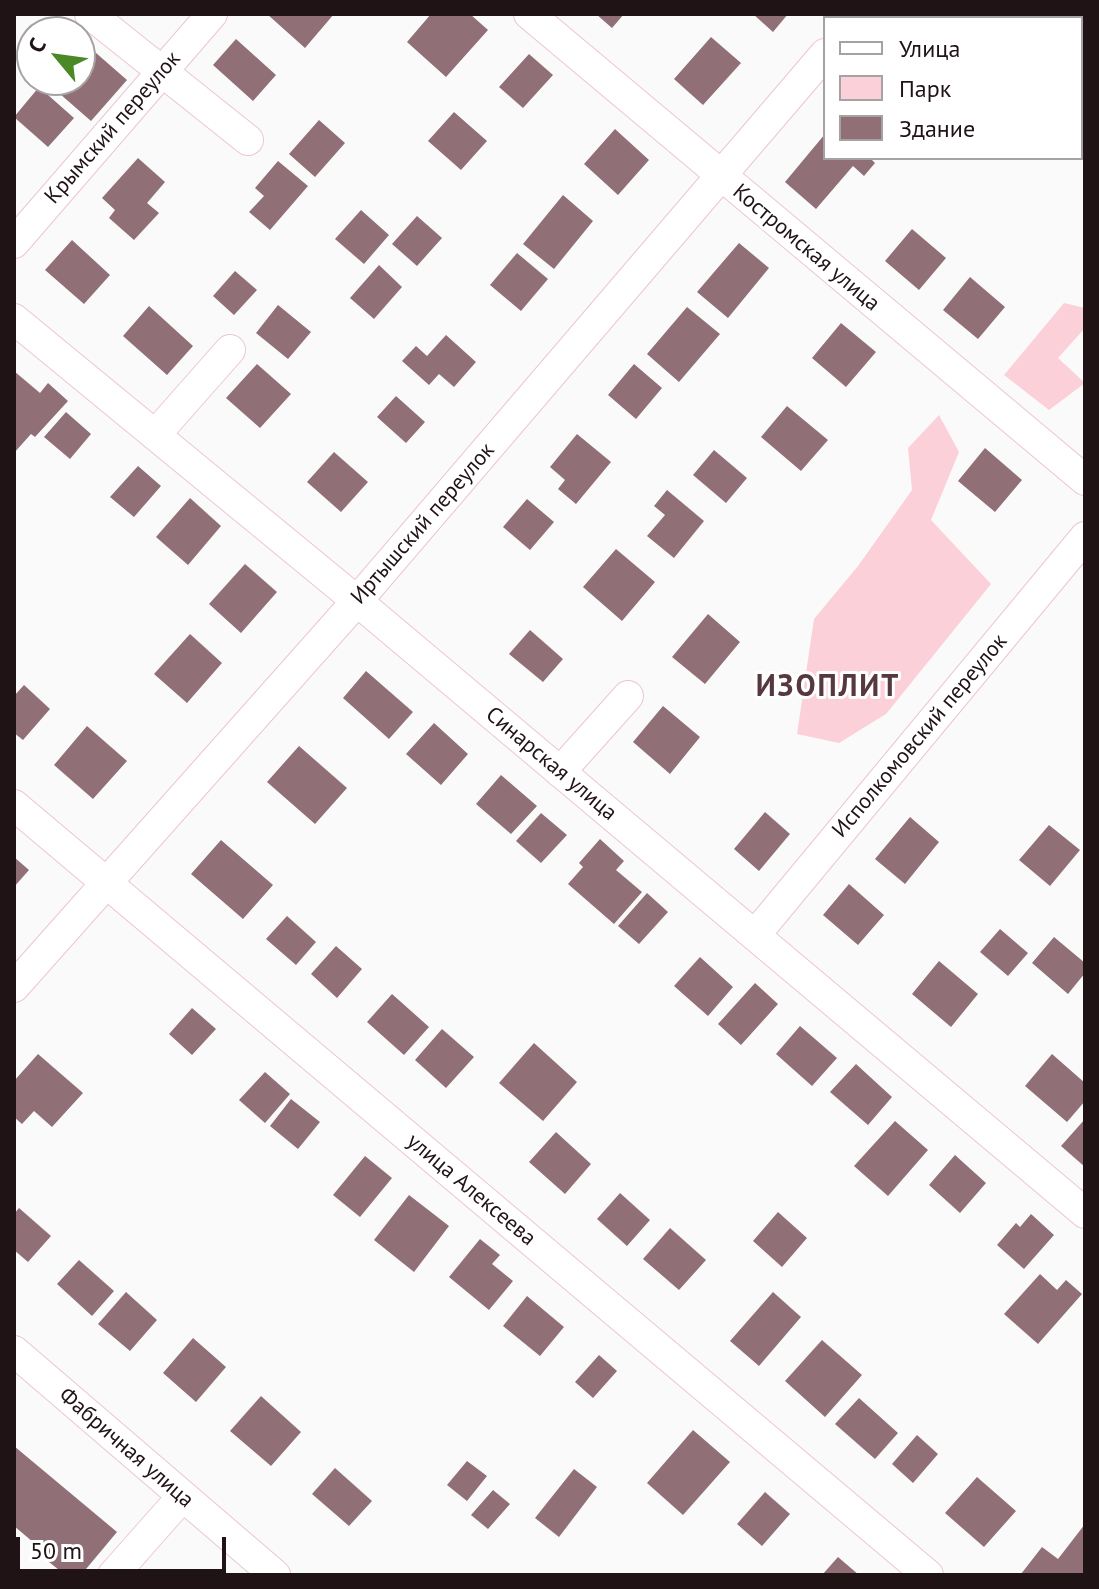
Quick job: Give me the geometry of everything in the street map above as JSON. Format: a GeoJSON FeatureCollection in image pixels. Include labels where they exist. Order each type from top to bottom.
{"type":"FeatureCollection","features":[{"type":"Feature","properties":{"kind":"street"},"geometry":{"type":"LineString","coordinates":[[90,14],[248,140]]}},
{"type":"Feature","properties":{"kind":"street","name":"Крымский переулок"},"geometry":{"type":"LineString","coordinates":[[14,243],[212,14]]}},
{"type":"Feature","properties":{"kind":"street","name":"Костромская улица"},"geometry":{"type":"LineString","coordinates":[[529,14],[1085,480]]}},
{"type":"Feature","properties":{"kind":"street","name":"Иртышский переулок"},"geometry":{"type":"LineString","coordinates":[[14,987],[357,601],[823,56]]}},
{"type":"Feature","properties":{"kind":"street","name":"Синарская улица"},"geometry":{"type":"LineString","coordinates":[[14,319],[357,601],[1085,1213]]}},
{"type":"Feature","properties":{"kind":"street"},"geometry":{"type":"LineString","coordinates":[[155,435],[230,350]]}},
{"type":"Feature","properties":{"kind":"street","name":"Исполкомовский переулок"},"geometry":{"type":"LineString","coordinates":[[755,935],[1085,537]]}},
{"type":"Feature","properties":{"kind":"street"},"geometry":{"type":"LineString","coordinates":[[560,772],[628,696]]}},
{"type":"Feature","properties":{"kind":"street","name":"улица Алексеева"},"geometry":{"type":"LineString","coordinates":[[14,805],[928,1575]]}},
{"type":"Feature","properties":{"kind":"street","name":"Фабричная улица"},"geometry":{"type":"LineString","coordinates":[[14,1351],[275,1575]]}},
{"type":"Feature","properties":{"kind":"street"},"geometry":{"type":"LineString","coordinates":[[113,1575],[182,1497]]}},
{"type":"Feature","properties":{"kind":"green space"},"geometry":{"type":"Polygon","coordinates":[[[1064,303],[1085,308],[1085,328],[1058,358],[1085,383],[1049,410],[1004,375],[1064,303]]]}},
{"type":"Feature","properties":{"kind":"green space"},"geometry":{"type":"Polygon","coordinates":[[[939,415],[959,452],[931,520],[991,584],[886,714],[839,743],[797,734],[814,619],[858,566],[912,490],[908,448],[939,415]]]}},
{"type":"Feature","properties":{"kind":"building"},"geometry":{"type":"Polygon","coordinates":[[[267,14],[334,14],[305,48],[267,14]]]}},
{"type":"Feature","properties":{"kind":"building"},"geometry":{"type":"Polygon","coordinates":[[[431,14],[470,14],[488,30],[446,77],[407,42],[431,14]]]}},
{"type":"Feature","properties":{"kind":"building"},"geometry":{"type":"Polygon","coordinates":[[[596,14],[624,14],[612,28],[596,14]]]}},
{"type":"Feature","properties":{"kind":"building"},"geometry":{"type":"Polygon","coordinates":[[[753,14],[788,14],[773,32],[753,14]]]}},
{"type":"Feature","properties":{"kind":"building"},"geometry":{"type":"Polygon","coordinates":[[[711,37],[741,63],[703,105],[674,79],[711,37]]]}},
{"type":"Feature","properties":{"kind":"building"},"geometry":{"type":"Polygon","coordinates":[[[236,39],[276,75],[253,101],[213,65],[236,39]]]}},
{"type":"Feature","properties":{"kind":"building"},"geometry":{"type":"Polygon","coordinates":[[[96,53],[127,80],[91,121],[62,96],[96,96],[96,53]]]}},
{"type":"Feature","properties":{"kind":"building"},"geometry":{"type":"Polygon","coordinates":[[[529,54],[553,75],[523,108],[499,87],[529,54]]]}},
{"type":"Feature","properties":{"kind":"building"},"geometry":{"type":"Polygon","coordinates":[[[32,96],[49,96],[74,118],[48,147],[14,117],[32,96]]]}},
{"type":"Feature","properties":{"kind":"building"},"geometry":{"type":"Polygon","coordinates":[[[454,112],[487,141],[461,170],[428,141],[454,112]]]}},
{"type":"Feature","properties":{"kind":"building"},"geometry":{"type":"Polygon","coordinates":[[[319,120],[345,143],[315,177],[289,154],[319,120]]]}},
{"type":"Feature","properties":{"kind":"building"},"geometry":{"type":"Polygon","coordinates":[[[615,129],[649,160],[618,195],[584,164],[615,129]]]}},
{"type":"Feature","properties":{"kind":"building"},"geometry":{"type":"Polygon","coordinates":[[[823,136],[823,160],[872,160],[875,163],[864,176],[853,166],[816,209],[785,182],[823,136]]]}},
{"type":"Feature","properties":{"kind":"building"},"geometry":{"type":"Polygon","coordinates":[[[138,158],[165,182],[147,203],[159,213],[134,240],[109,218],[115,210],[102,198],[138,158]]]}},
{"type":"Feature","properties":{"kind":"building"},"geometry":{"type":"Polygon","coordinates":[[[278,161],[308,186],[270,230],[249,212],[264,196],[255,188],[278,161]]]}},
{"type":"Feature","properties":{"kind":"building"},"geometry":{"type":"Polygon","coordinates":[[[563,195],[593,221],[554,269],[523,244],[563,195]]]}},
{"type":"Feature","properties":{"kind":"building"},"geometry":{"type":"Polygon","coordinates":[[[361,210],[389,235],[364,264],[335,239],[361,210]]]}},
{"type":"Feature","properties":{"kind":"building"},"geometry":{"type":"Polygon","coordinates":[[[417,216],[442,238],[417,266],[392,244],[417,216]]]}},
{"type":"Feature","properties":{"kind":"building"},"geometry":{"type":"Polygon","coordinates":[[[912,229],[946,258],[919,290],[885,261],[912,229]]]}},
{"type":"Feature","properties":{"kind":"building"},"geometry":{"type":"Polygon","coordinates":[[[72,240],[110,275],[84,304],[45,270],[72,240]]]}},
{"type":"Feature","properties":{"kind":"building"},"geometry":{"type":"Polygon","coordinates":[[[739,243],[769,268],[728,318],[697,292],[739,243]]]}},
{"type":"Feature","properties":{"kind":"building"},"geometry":{"type":"Polygon","coordinates":[[[517,253],[548,279],[521,311],[490,285],[517,253]]]}},
{"type":"Feature","properties":{"kind":"building"},"geometry":{"type":"Polygon","coordinates":[[[379,265],[402,287],[374,319],[350,298],[379,265]]]}},
{"type":"Feature","properties":{"kind":"building"},"geometry":{"type":"Polygon","coordinates":[[[235,271],[257,290],[234,315],[213,296],[235,271]]]}},
{"type":"Feature","properties":{"kind":"building"},"geometry":{"type":"Polygon","coordinates":[[[970,277],[1005,307],[978,339],[943,310],[970,277]]]}},
{"type":"Feature","properties":{"kind":"building"},"geometry":{"type":"Polygon","coordinates":[[[278,305],[311,332],[288,359],[256,333],[278,305]]]}},
{"type":"Feature","properties":{"kind":"building"},"geometry":{"type":"Polygon","coordinates":[[[149,306],[193,346],[167,375],[123,336],[149,306]]]}},
{"type":"Feature","properties":{"kind":"building"},"geometry":{"type":"Polygon","coordinates":[[[687,307],[720,334],[679,382],[647,354],[687,307]]]}},
{"type":"Feature","properties":{"kind":"building"},"geometry":{"type":"Polygon","coordinates":[[[841,323],[876,352],[846,387],[812,358],[841,323]]]}},
{"type":"Feature","properties":{"kind":"building"},"geometry":{"type":"Polygon","coordinates":[[[446,335],[476,362],[454,387],[439,374],[429,385],[402,361],[416,346],[427,356],[446,335]]]}},
{"type":"Feature","properties":{"kind":"building"},"geometry":{"type":"Polygon","coordinates":[[[257,364],[291,394],[260,428],[226,398],[257,364]]]}},
{"type":"Feature","properties":{"kind":"building"},"geometry":{"type":"Polygon","coordinates":[[[634,364],[662,388],[636,419],[608,395],[634,364]]]}},
{"type":"Feature","properties":{"kind":"building"},"geometry":{"type":"Polygon","coordinates":[[[14,371],[40,393],[48,383],[68,401],[35,437],[31,434],[14,453],[14,371]]]}},
{"type":"Feature","properties":{"kind":"building"},"geometry":{"type":"Polygon","coordinates":[[[396,396],[425,422],[406,443],[377,417],[396,396]]]}},
{"type":"Feature","properties":{"kind":"building"},"geometry":{"type":"Polygon","coordinates":[[[787,406],[828,440],[801,471],[761,437],[787,406]]]}},
{"type":"Feature","properties":{"kind":"building"},"geometry":{"type":"Polygon","coordinates":[[[66,412],[91,434],[70,459],[44,437],[66,412]]]}},
{"type":"Feature","properties":{"kind":"building"},"geometry":{"type":"Polygon","coordinates":[[[577,434],[611,462],[576,504],[558,489],[565,480],[550,467],[577,434]]]}},
{"type":"Feature","properties":{"kind":"building"},"geometry":{"type":"Polygon","coordinates":[[[985,448],[1022,480],[995,512],[958,481],[985,448]]]}},
{"type":"Feature","properties":{"kind":"building"},"geometry":{"type":"Polygon","coordinates":[[[714,450],[747,478],[726,503],[693,475],[714,450]]]}},
{"type":"Feature","properties":{"kind":"building"},"geometry":{"type":"Polygon","coordinates":[[[334,452],[368,482],[341,512],[307,482],[334,452]]]}},
{"type":"Feature","properties":{"kind":"building"},"geometry":{"type":"Polygon","coordinates":[[[138,466],[161,486],[134,517],[110,497],[138,466]]]}},
{"type":"Feature","properties":{"kind":"building"},"geometry":{"type":"Polygon","coordinates":[[[667,490],[704,521],[674,558],[647,536],[665,515],[654,506],[667,490]]]}},
{"type":"Feature","properties":{"kind":"building"},"geometry":{"type":"Polygon","coordinates":[[[190,498],[221,526],[188,565],[156,537],[190,498]]]}},
{"type":"Feature","properties":{"kind":"building"},"geometry":{"type":"Polygon","coordinates":[[[527,499],[554,522],[530,550],[503,527],[527,499]]]}},
{"type":"Feature","properties":{"kind":"building"},"geometry":{"type":"Polygon","coordinates":[[[616,549],[655,582],[622,621],[583,587],[616,549]]]}},
{"type":"Feature","properties":{"kind":"building"},"geometry":{"type":"Polygon","coordinates":[[[245,564],[277,592],[241,633],[209,604],[245,564]]]}},
{"type":"Feature","properties":{"kind":"building"},"geometry":{"type":"Polygon","coordinates":[[[708,614],[740,642],[705,684],[672,657],[708,614]]]}},
{"type":"Feature","properties":{"kind":"building"},"geometry":{"type":"Polygon","coordinates":[[[530,630],[563,659],[543,682],[509,654],[530,630]]]}},
{"type":"Feature","properties":{"kind":"building"},"geometry":{"type":"Polygon","coordinates":[[[190,634],[222,663],[187,703],[154,674],[190,634]]]}},
{"type":"Feature","properties":{"kind":"building"},"geometry":{"type":"Polygon","coordinates":[[[366,671],[413,712],[389,739],[343,698],[366,671]]]}},
{"type":"Feature","properties":{"kind":"building"},"geometry":{"type":"Polygon","coordinates":[[[24,685],[50,709],[23,740],[14,733],[14,696],[24,685]]]}},
{"type":"Feature","properties":{"kind":"building"},"geometry":{"type":"Polygon","coordinates":[[[663,706],[700,737],[670,774],[633,742],[663,706]]]}},
{"type":"Feature","properties":{"kind":"building"},"geometry":{"type":"Polygon","coordinates":[[[434,723],[468,754],[441,785],[406,754],[434,723]]]}},
{"type":"Feature","properties":{"kind":"building"},"geometry":{"type":"Polygon","coordinates":[[[87,726],[127,761],[93,799],[54,765],[87,726]]]}},
{"type":"Feature","properties":{"kind":"building"},"geometry":{"type":"Polygon","coordinates":[[[299,746],[347,788],[315,824],[267,782],[299,746]]]}},
{"type":"Feature","properties":{"kind":"building"},"geometry":{"type":"Polygon","coordinates":[[[501,775],[537,806],[511,834],[476,804],[501,775]]]}},
{"type":"Feature","properties":{"kind":"building"},"geometry":{"type":"Polygon","coordinates":[[[765,812],[790,834],[759,871],[734,849],[765,812]]]}},
{"type":"Feature","properties":{"kind":"building"},"geometry":{"type":"Polygon","coordinates":[[[541,813],[567,835],[541,863],[516,841],[541,813]]]}},
{"type":"Feature","properties":{"kind":"building"},"geometry":{"type":"Polygon","coordinates":[[[910,817],[939,842],[905,884],[875,859],[910,817]]]}},
{"type":"Feature","properties":{"kind":"building"},"geometry":{"type":"Polygon","coordinates":[[[1049,825],[1080,850],[1050,886],[1019,860],[1049,825]]]}},
{"type":"Feature","properties":{"kind":"building"},"geometry":{"type":"Polygon","coordinates":[[[600,839],[624,861],[616,870],[642,892],[614,924],[568,884],[583,867],[579,863],[600,839]]]}},
{"type":"Feature","properties":{"kind":"building"},"geometry":{"type":"Polygon","coordinates":[[[221,840],[273,885],[243,919],[191,874],[221,840]]]}},
{"type":"Feature","properties":{"kind":"building"},"geometry":{"type":"Polygon","coordinates":[[[14,857],[29,870],[14,887],[14,857]]]}},
{"type":"Feature","properties":{"kind":"building"},"geometry":{"type":"Polygon","coordinates":[[[849,884],[884,915],[858,945],[823,915],[849,884]]]}},
{"type":"Feature","properties":{"kind":"building"},"geometry":{"type":"Polygon","coordinates":[[[647,893],[668,912],[639,944],[618,926],[647,893]]]}},
{"type":"Feature","properties":{"kind":"building"},"geometry":{"type":"Polygon","coordinates":[[[287,916],[316,942],[296,965],[266,939],[287,916]]]}},
{"type":"Feature","properties":{"kind":"building"},"geometry":{"type":"Polygon","coordinates":[[[1000,929],[1028,953],[1008,976],[980,952],[1000,929]]]}},
{"type":"Feature","properties":{"kind":"building"},"geometry":{"type":"Polygon","coordinates":[[[1054,937],[1085,963],[1085,973],[1068,994],[1032,963],[1054,937]]]}},
{"type":"Feature","properties":{"kind":"building"},"geometry":{"type":"Polygon","coordinates":[[[336,946],[362,969],[337,998],[311,974],[336,946]]]}},
{"type":"Feature","properties":{"kind":"building"},"geometry":{"type":"Polygon","coordinates":[[[700,957],[733,987],[708,1016],[674,986],[700,957]]]}},
{"type":"Feature","properties":{"kind":"building"},"geometry":{"type":"Polygon","coordinates":[[[939,961],[978,994],[951,1027],[912,994],[939,961]]]}},
{"type":"Feature","properties":{"kind":"building"},"geometry":{"type":"Polygon","coordinates":[[[755,983],[778,1004],[741,1045],[718,1024],[755,983]]]}},
{"type":"Feature","properties":{"kind":"building"},"geometry":{"type":"Polygon","coordinates":[[[392,994],[429,1027],[404,1055],[367,1022],[392,994]]]}},
{"type":"Feature","properties":{"kind":"building"},"geometry":{"type":"Polygon","coordinates":[[[192,1008],[216,1029],[192,1055],[169,1034],[192,1008]]]}},
{"type":"Feature","properties":{"kind":"building"},"geometry":{"type":"Polygon","coordinates":[[[800,1026],[837,1058],[812,1086],[776,1054],[800,1026]]]}},
{"type":"Feature","properties":{"kind":"building"},"geometry":{"type":"Polygon","coordinates":[[[442,1029],[474,1057],[446,1088],[415,1060],[442,1029]]]}},
{"type":"Feature","properties":{"kind":"building"},"geometry":{"type":"Polygon","coordinates":[[[534,1043],[577,1082],[543,1121],[499,1083],[534,1043]]]}},
{"type":"Feature","properties":{"kind":"building"},"geometry":{"type":"Polygon","coordinates":[[[38,1054],[83,1093],[52,1127],[34,1111],[22,1124],[14,1117],[14,1081],[38,1054]]]}},
{"type":"Feature","properties":{"kind":"building"},"geometry":{"type":"Polygon","coordinates":[[[1052,1054],[1085,1083],[1085,1101],[1067,1122],[1025,1086],[1052,1054]]]}},
{"type":"Feature","properties":{"kind":"building"},"geometry":{"type":"Polygon","coordinates":[[[856,1064],[892,1097],[868,1125],[830,1092],[856,1064]]]}},
{"type":"Feature","properties":{"kind":"building"},"geometry":{"type":"Polygon","coordinates":[[[265,1072],[290,1094],[265,1123],[239,1100],[265,1072]]]}},
{"type":"Feature","properties":{"kind":"building"},"geometry":{"type":"Polygon","coordinates":[[[291,1099],[320,1122],[298,1149],[270,1126],[291,1099]]]}},
{"type":"Feature","properties":{"kind":"building"},"geometry":{"type":"Polygon","coordinates":[[[1085,1119],[1085,1167],[1061,1146],[1085,1119]]]}},
{"type":"Feature","properties":{"kind":"building"},"geometry":{"type":"Polygon","coordinates":[[[895,1121],[928,1150],[888,1196],[854,1166],[895,1121]]]}},
{"type":"Feature","properties":{"kind":"building"},"geometry":{"type":"Polygon","coordinates":[[[556,1132],[591,1164],[565,1194],[529,1162],[556,1132]]]}},
{"type":"Feature","properties":{"kind":"building"},"geometry":{"type":"Polygon","coordinates":[[[955,1155],[986,1183],[960,1213],[929,1185],[955,1155]]]}},
{"type":"Feature","properties":{"kind":"building"},"geometry":{"type":"Polygon","coordinates":[[[365,1156],[392,1178],[360,1217],[333,1195],[365,1156]]]}},
{"type":"Feature","properties":{"kind":"building"},"geometry":{"type":"Polygon","coordinates":[[[620,1193],[650,1220],[627,1246],[597,1219],[620,1193]]]}},
{"type":"Feature","properties":{"kind":"building"},"geometry":{"type":"Polygon","coordinates":[[[409,1195],[449,1226],[414,1272],[374,1240],[409,1195]]]}},
{"type":"Feature","properties":{"kind":"building"},"geometry":{"type":"Polygon","coordinates":[[[19,1208],[51,1236],[28,1262],[14,1250],[14,1214],[19,1208]]]}},
{"type":"Feature","properties":{"kind":"building"},"geometry":{"type":"Polygon","coordinates":[[[778,1212],[807,1238],[782,1267],[753,1241],[778,1212]]]}},
{"type":"Feature","properties":{"kind":"building"},"geometry":{"type":"Polygon","coordinates":[[[1031,1214],[1054,1235],[1024,1269],[997,1245],[1016,1223],[1020,1227],[1031,1214]]]}},
{"type":"Feature","properties":{"kind":"building"},"geometry":{"type":"Polygon","coordinates":[[[670,1228],[706,1260],[679,1290],[643,1259],[670,1228]]]}},
{"type":"Feature","properties":{"kind":"building"},"geometry":{"type":"Polygon","coordinates":[[[480,1239],[500,1255],[492,1264],[513,1281],[489,1310],[449,1277],[480,1239]]]}},
{"type":"Feature","properties":{"kind":"building"},"geometry":{"type":"Polygon","coordinates":[[[79,1260],[114,1291],[92,1316],[57,1284],[79,1260]]]}},
{"type":"Feature","properties":{"kind":"building"},"geometry":{"type":"Polygon","coordinates":[[[1040,1274],[1057,1290],[1066,1280],[1082,1294],[1038,1344],[1004,1314],[1040,1274]]]}},
{"type":"Feature","properties":{"kind":"building"},"geometry":{"type":"Polygon","coordinates":[[[126,1292],[157,1320],[130,1351],[98,1324],[126,1292]]]}},
{"type":"Feature","properties":{"kind":"building"},"geometry":{"type":"Polygon","coordinates":[[[773,1292],[801,1317],[759,1366],[730,1341],[773,1292]]]}},
{"type":"Feature","properties":{"kind":"building"},"geometry":{"type":"Polygon","coordinates":[[[527,1296],[564,1327],[540,1356],[503,1326],[527,1296]]]}},
{"type":"Feature","properties":{"kind":"building"},"geometry":{"type":"Polygon","coordinates":[[[193,1338],[226,1367],[196,1402],[163,1373],[193,1338]]]}},
{"type":"Feature","properties":{"kind":"building"},"geometry":{"type":"Polygon","coordinates":[[[822,1340],[862,1375],[825,1417],[785,1381],[822,1340]]]}},
{"type":"Feature","properties":{"kind":"building"},"geometry":{"type":"Polygon","coordinates":[[[599,1355],[617,1371],[593,1398],[575,1382],[599,1355]]]}},
{"type":"Feature","properties":{"kind":"building"},"geometry":{"type":"Polygon","coordinates":[[[261,1396],[301,1432],[271,1466],[230,1431],[261,1396]]]}},
{"type":"Feature","properties":{"kind":"building"},"geometry":{"type":"Polygon","coordinates":[[[859,1398],[898,1433],[875,1459],[835,1424],[859,1398]]]}},
{"type":"Feature","properties":{"kind":"building"},"geometry":{"type":"Polygon","coordinates":[[[693,1430],[730,1462],[683,1515],[647,1483],[693,1430]]]}},
{"type":"Feature","properties":{"kind":"building"},"geometry":{"type":"Polygon","coordinates":[[[917,1435],[938,1454],[913,1483],[892,1464],[917,1435]]]}},
{"type":"Feature","properties":{"kind":"building"},"geometry":{"type":"Polygon","coordinates":[[[14,1446],[117,1532],[81,1575],[65,1575],[43,1557],[46,1553],[14,1526],[14,1446]]]}},
{"type":"Feature","properties":{"kind":"building"},"geometry":{"type":"Polygon","coordinates":[[[467,1461],[487,1476],[467,1501],[447,1485],[467,1461]]]}},
{"type":"Feature","properties":{"kind":"building"},"geometry":{"type":"Polygon","coordinates":[[[335,1468],[372,1501],[349,1526],[312,1494],[335,1468]]]}},
{"type":"Feature","properties":{"kind":"building"},"geometry":{"type":"Polygon","coordinates":[[[574,1469],[597,1487],[559,1537],[535,1518],[574,1469]]]}},
{"type":"Feature","properties":{"kind":"building"},"geometry":{"type":"Polygon","coordinates":[[[977,1477],[1016,1511],[984,1547],[945,1513],[977,1477]]]}},
{"type":"Feature","properties":{"kind":"building"},"geometry":{"type":"Polygon","coordinates":[[[493,1490],[510,1504],[488,1529],[471,1515],[493,1490]]]}},
{"type":"Feature","properties":{"kind":"building"},"geometry":{"type":"Polygon","coordinates":[[[765,1492],[790,1514],[762,1546],[737,1524],[765,1492]]]}},
{"type":"Feature","properties":{"kind":"building"},"geometry":{"type":"Polygon","coordinates":[[[1085,1524],[1085,1575],[1021,1574],[1042,1547],[1058,1559],[1085,1524]]]}},
{"type":"Feature","properties":{"kind":"building"},"geometry":{"type":"Polygon","coordinates":[[[838,1557],[859,1575],[822,1575],[838,1557]]]}},
{"type":"Feature","properties":{"kind":"district","name":"ИЗОПЛИТ"},"geometry":{"type":"Point","coordinates":[828,687]}}]}
